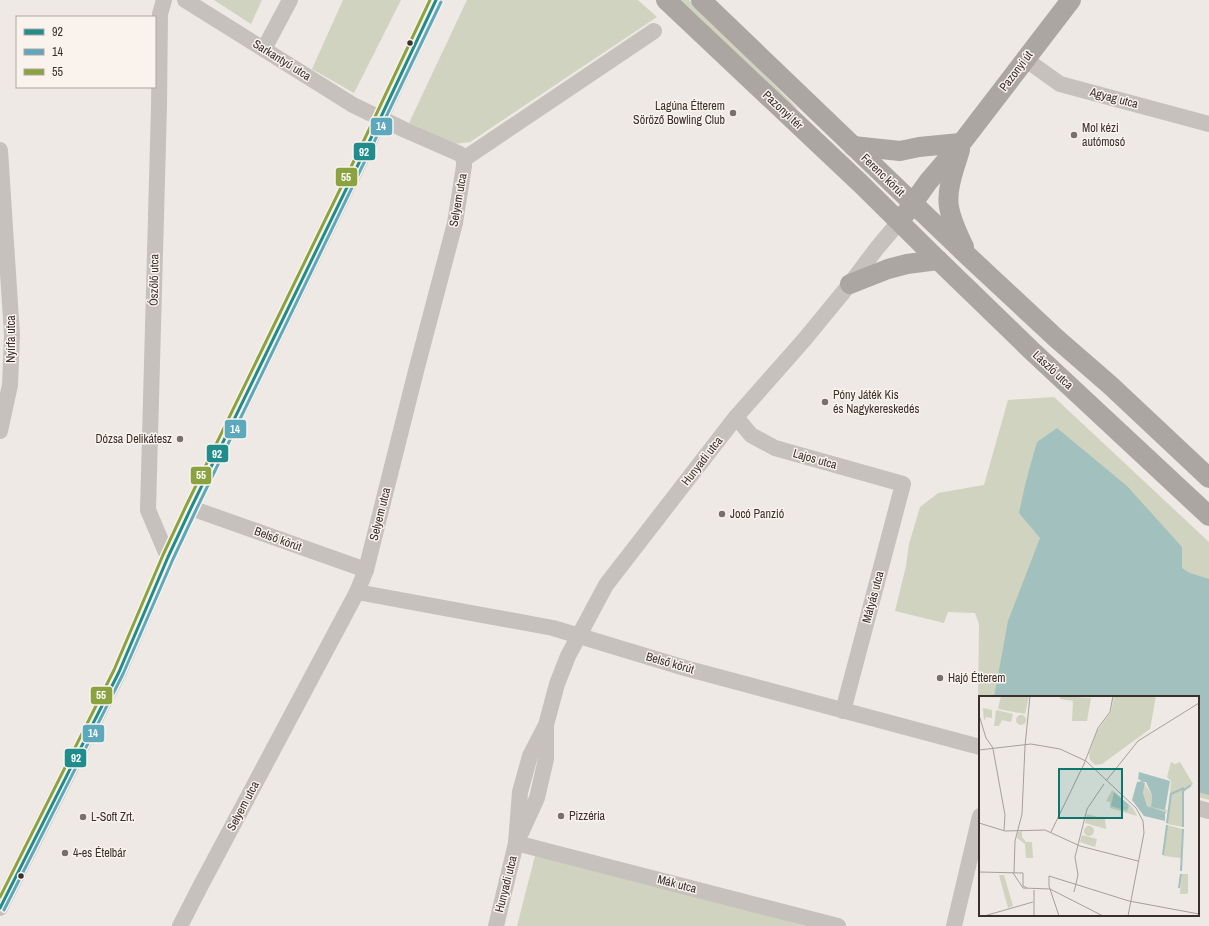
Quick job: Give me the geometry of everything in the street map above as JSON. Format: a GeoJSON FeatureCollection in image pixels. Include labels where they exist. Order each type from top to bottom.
{"type":"FeatureCollection","features":[{"type":"Feature","properties":{"kind":"main road","name":"Pazonyi tér"},"geometry":{"type":"LineString","coordinates":[[666,0],[855,178],[899,222]]}},
{"type":"Feature","properties":{"kind":"main road","name":"Pazonyi tér"},"geometry":{"type":"LineString","coordinates":[[701,0],[853,146]]}},
{"type":"Feature","properties":{"kind":"main road","name":"Pazonyi út"},"geometry":{"type":"LineString","coordinates":[[962,142],[1071,0]]}},
{"type":"Feature","properties":{"kind":"main road"},"geometry":{"type":"LineString","coordinates":[[899,222],[914,204],[928,182],[962,142]]}},
{"type":"Feature","properties":{"kind":"main road"},"geometry":{"type":"LineString","coordinates":[[853,146],[900,151],[919,147],[962,142]]}},
{"type":"Feature","properties":{"kind":"main road"},"geometry":{"type":"LineString","coordinates":[[962,142],[950,181],[949,206],[953,223],[968,256],[1057,339],[1110,385],[1209,478]]}},
{"type":"Feature","properties":{"kind":"main road","name":"Ferenc körút"},"geometry":{"type":"LineString","coordinates":[[853,146],[968,256]]}},
{"type":"Feature","properties":{"kind":"main road","name":"László utca"},"geometry":{"type":"LineString","coordinates":[[899,222],[1037,356],[1209,516]]}},
{"type":"Feature","properties":{"kind":"main road"},"geometry":{"type":"LineString","coordinates":[[850,284],[894,267],[938,260]]}},
{"type":"Feature","properties":{"kind":"street","name":"Ószőlő utca"},"geometry":{"type":"LineString","coordinates":[[164,0],[160,14],[159,106],[148,510],[168,557]]}},
{"type":"Feature","properties":{"kind":"street","name":"Sarkantyú utca"},"geometry":{"type":"LineString","coordinates":[[185,0],[349,102],[380,118]]}},
{"type":"Feature","properties":{"kind":"street"},"geometry":{"type":"LineString","coordinates":[[264,49],[290,0]]}},
{"type":"Feature","properties":{"kind":"street"},"geometry":{"type":"LineString","coordinates":[[0,908],[119,672],[168,557],[191,508],[436,0]]}},
{"type":"Feature","properties":{"kind":"street"},"geometry":{"type":"LineString","coordinates":[[464,158],[654,31]]}},
{"type":"Feature","properties":{"kind":"street","name":"Agyag utca"},"geometry":{"type":"LineString","coordinates":[[1025,59],[1060,84],[1209,124]]}},
{"type":"Feature","properties":{"kind":"street","name":"Selyem utca"},"geometry":{"type":"LineString","coordinates":[[180,926],[204,878],[357,592],[366,570],[455,222],[464,158],[460,154],[380,118]]}},
{"type":"Feature","properties":{"kind":"street","name":"Nyírfa utca"},"geometry":{"type":"LineString","coordinates":[[0,150],[12,335],[10,385],[0,431]]}},
{"type":"Feature","properties":{"kind":"street","name":"Hunyadi utca"},"geometry":{"type":"LineString","coordinates":[[496,926],[516,843],[520,792],[530,756],[546,725],[557,684],[568,656],[606,585],[736,417],[804,340],[899,222]]}},
{"type":"Feature","properties":{"kind":"street","name":"Lajos utca"},"geometry":{"type":"LineString","coordinates":[[736,417],[751,435],[775,448],[903,484]]}},
{"type":"Feature","properties":{"kind":"street","name":"Mátyás utca"},"geometry":{"type":"LineString","coordinates":[[843,711],[903,484]]}},
{"type":"Feature","properties":{"kind":"street","name":"Belső körút"},"geometry":{"type":"LineString","coordinates":[[191,508],[366,570]]}},
{"type":"Feature","properties":{"kind":"street","name":"Belső körút"},"geometry":{"type":"LineString","coordinates":[[357,592],[553,628],[685,668],[979,747]]}},
{"type":"Feature","properties":{"kind":"street"},"geometry":{"type":"LineString","coordinates":[[1199,808],[1209,811]]}},
{"type":"Feature","properties":{"kind":"street"},"geometry":{"type":"LineString","coordinates":[[954,926],[979,820]]}},
{"type":"Feature","properties":{"kind":"street","name":"Mák utca"},"geometry":{"type":"LineString","coordinates":[[516,843],[838,926]]}},
{"type":"Feature","properties":{"kind":"green space"},"geometry":{"type":"Polygon","coordinates":[[[214,0],[262,0],[251,24],[214,0]]]}},
{"type":"Feature","properties":{"kind":"green space"},"geometry":{"type":"Polygon","coordinates":[[[343,0],[401,0],[354,93],[312,69],[343,0]]]}},
{"type":"Feature","properties":{"kind":"green space"},"geometry":{"type":"Polygon","coordinates":[[[467,0],[638,0],[657,17],[470,142],[454,144],[409,123],[467,0]]]}},
{"type":"Feature","properties":{"kind":"green space"},"geometry":{"type":"Polygon","coordinates":[[[675,0],[689,0],[729,38],[798,109],[774,94],[675,0]]]}},
{"type":"Feature","properties":{"kind":"green space"},"geometry":{"type":"Polygon","coordinates":[[[1054,397],[1209,542],[1209,800],[1199,797],[1199,696],[979,696],[979,728],[978,704],[979,624],[975,613],[948,612],[944,623],[895,611],[906,566],[909,544],[920,507],[938,493],[984,485],[1008,400],[1054,397]]]}},
{"type":"Feature","properties":{"kind":"green space"},"geometry":{"type":"Polygon","coordinates":[[[536,852],[805,926],[517,926],[536,852]]]}},
{"type":"Feature","properties":{"kind":"water"},"geometry":{"type":"Polygon","coordinates":[[[1057,428],[1127,486],[1182,547],[1182,568],[1190,573],[1209,579],[1209,795],[1199,792],[1199,696],[994,696],[1008,621],[1040,538],[1019,513],[1037,442],[1057,428]]]}},
{"type":"Feature","properties":{"kind":"transit line","name":"55"},"geometry":{"type":"LineString","coordinates":[[0,897],[114,670],[163,555],[186,506],[366,136],[430,0]]}},
{"type":"Feature","properties":{"kind":"transit line","name":"92"},"geometry":{"type":"LineString","coordinates":[[0,908],[119,672],[168,557],[191,508],[371,138],[436,0]]}},
{"type":"Feature","properties":{"kind":"transit line","name":"14"},"geometry":{"type":"LineString","coordinates":[[4,910],[123,674],[196,510],[441,2]]}},
{"type":"Feature","properties":{"kind":"place","name":"Lagúna Étterem Söröző Bowling Club"},"geometry":{"type":"Point","coordinates":[733,113]}},
{"type":"Feature","properties":{"kind":"place","name":"Mol kézi autómosó"},"geometry":{"type":"Point","coordinates":[1074,135]}},
{"type":"Feature","properties":{"kind":"place","name":"Póny Játék Kis és Nagykereskedés"},"geometry":{"type":"Point","coordinates":[825,402]}},
{"type":"Feature","properties":{"kind":"place","name":"Dózsa Delikátesz"},"geometry":{"type":"Point","coordinates":[180,439]}},
{"type":"Feature","properties":{"kind":"place","name":"Jocó Panzió"},"geometry":{"type":"Point","coordinates":[722,514]}},
{"type":"Feature","properties":{"kind":"place","name":"Hajó Étterem"},"geometry":{"type":"Point","coordinates":[940,678]}},
{"type":"Feature","properties":{"kind":"place","name":"Pizzéria"},"geometry":{"type":"Point","coordinates":[561,816]}},
{"type":"Feature","properties":{"kind":"place","name":"L-Soft Zrt."},"geometry":{"type":"Point","coordinates":[83,817]}},
{"type":"Feature","properties":{"kind":"place","name":"4-es Ételbár"},"geometry":{"type":"Point","coordinates":[65,853]}}]}
